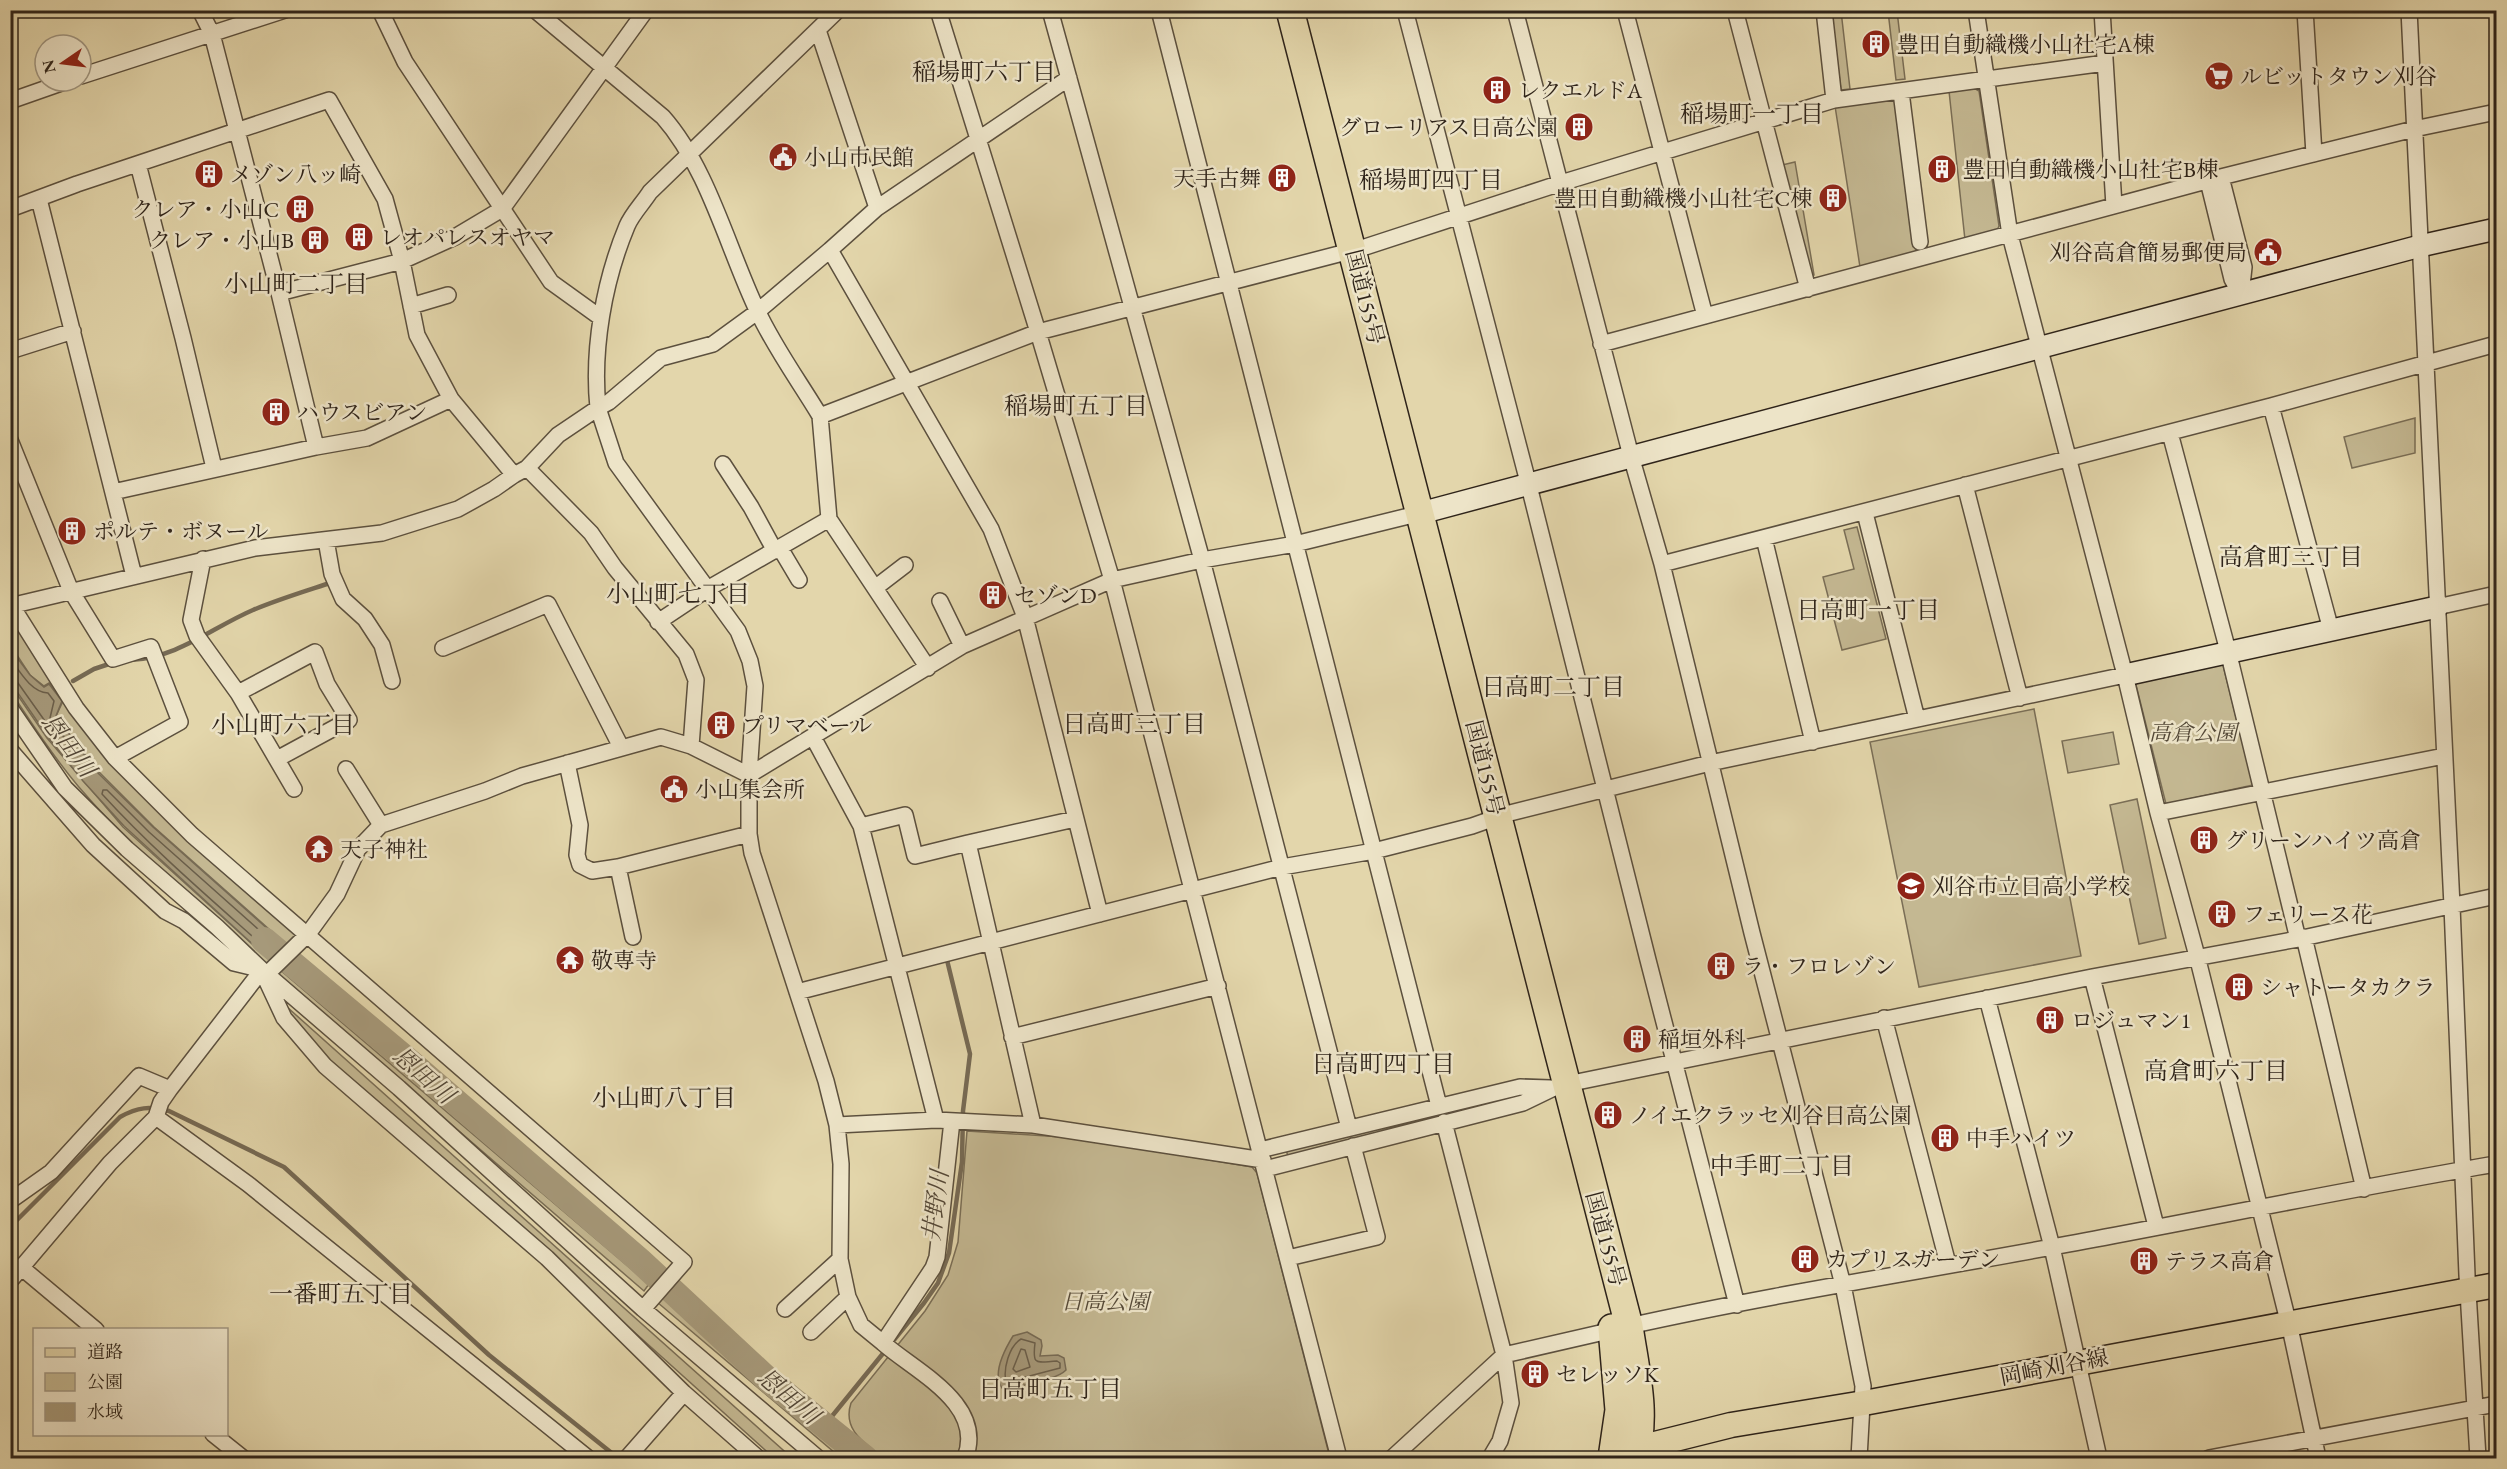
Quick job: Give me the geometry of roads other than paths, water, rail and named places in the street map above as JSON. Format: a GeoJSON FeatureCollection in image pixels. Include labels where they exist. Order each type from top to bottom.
{"type":"FeatureCollection","features":[{"type":"Feature","properties":{"kind":"highway","name":"国道155号"},"geometry":{"type":"LineString","coordinates":[[1275,10],[1413,493],[1413,515],[1641,1405],[1624,1455]]}},
{"type":"Feature","properties":{"kind":"highway","name":"国道155号"},"geometry":{"type":"LineString","coordinates":[[1290,10],[1345,252]]}},
{"type":"Feature","properties":{"kind":"main road","name":"岡崎刈谷線"},"geometry":{"type":"LineString","coordinates":[[1624,1455],[1731,1425],[1864,1403],[2496,1286]]}},
{"type":"Feature","properties":{"kind":"street"},"geometry":{"type":"LineString","coordinates":[[200,10],[212,34],[316,447]]}},
{"type":"Feature","properties":{"kind":"street"},"geometry":{"type":"LineString","coordinates":[[93,72],[285,10]]}},
{"type":"Feature","properties":{"kind":"street"},"geometry":{"type":"LineString","coordinates":[[380,10],[405,62],[551,282],[601,318]]}},
{"type":"Feature","properties":{"kind":"street"},"geometry":{"type":"LineString","coordinates":[[535,10],[663,117],[678,134],[690,154],[757,312],[820,416],[829,519],[928,668]]}},
{"type":"Feature","properties":{"kind":"street"},"geometry":{"type":"LineString","coordinates":[[279,293],[402,261],[455,237],[502,208],[646,10]]}},
{"type":"Feature","properties":{"kind":"street"},"geometry":{"type":"LineString","coordinates":[[838,10],[650,192],[628,225],[601,318],[595,385],[598,408],[616,463],[709,588],[738,631],[750,661],[755,686],[749,775],[749,834],[752,853],[826,1081],[837,1125],[841,1164],[840,1259],[848,1297],[861,1325],[950,1395],[965,1420],[971,1444],[965,1458]]}},
{"type":"Feature","properties":{"kind":"street"},"geometry":{"type":"LineString","coordinates":[[938,10],[1112,580],[1339,1458]]}},
{"type":"Feature","properties":{"kind":"street"},"geometry":{"type":"LineString","coordinates":[[1050,10],[1202,560],[1349,1128]]}},
{"type":"Feature","properties":{"kind":"street"},"geometry":{"type":"LineString","coordinates":[[1159,10],[1439,1106]]}},
{"type":"Feature","properties":{"kind":"street"},"geometry":{"type":"LineString","coordinates":[[1405,10],[1528,482],[1737,1305]]}},
{"type":"Feature","properties":{"kind":"street"},"geometry":{"type":"LineString","coordinates":[[1515,10],[1630,456],[1662,564],[1710,763],[1843,1285],[1863,1386],[1864,1403],[1859,1458]]}},
{"type":"Feature","properties":{"kind":"street"},"geometry":{"type":"LineString","coordinates":[[1625,10],[1705,316]]}},
{"type":"Feature","properties":{"kind":"street"},"geometry":{"type":"LineString","coordinates":[[1735,10],[1808,289]]}},
{"type":"Feature","properties":{"kind":"street"},"geometry":{"type":"LineString","coordinates":[[1824,10],[1834,100]]}},
{"type":"Feature","properties":{"kind":"street"},"geometry":{"type":"LineString","coordinates":[[1976,10],[2010,235],[2125,675],[2158,813],[2197,956],[2289,1323],[2318,1458]]}},
{"type":"Feature","properties":{"kind":"street"},"geometry":{"type":"LineString","coordinates":[[2102,10],[2114,206]]}},
{"type":"Feature","properties":{"kind":"street"},"geometry":{"type":"LineString","coordinates":[[2305,10],[2314,154]]}},
{"type":"Feature","properties":{"kind":"street"},"geometry":{"type":"LineString","coordinates":[[2409,10],[2452,906],[2462,1170],[2478,1458]]}},
{"type":"Feature","properties":{"kind":"street"},"geometry":{"type":"LineString","coordinates":[[818,30],[877,208]]}},
{"type":"Feature","properties":{"kind":"street"},"geometry":{"type":"LineString","coordinates":[[820,416],[1038,333],[1345,252],[1834,100],[2105,63]]}},
{"type":"Feature","properties":{"kind":"street"},"geometry":{"type":"LineString","coordinates":[[643,1309],[684,1262],[192,835],[115,758],[76,708],[11,605],[255,548],[382,533],[458,509],[520,472],[558,435],[609,402],[661,358],[713,344],[757,312],[877,208],[1069,78]]}},
{"type":"Feature","properties":{"kind":"street"},"geometry":{"type":"LineString","coordinates":[[1901,92],[1920,242]]}},
{"type":"Feature","properties":{"kind":"street"},"geometry":{"type":"LineString","coordinates":[[10,101],[33,93]]}},
{"type":"Feature","properties":{"kind":"street"},"geometry":{"type":"LineString","coordinates":[[10,208],[329,100],[386,200],[402,261],[417,335],[451,399],[520,472],[591,533],[658,622],[686,654],[696,680],[691,746]]}},
{"type":"Feature","properties":{"kind":"street"},"geometry":{"type":"LineString","coordinates":[[1601,344],[2214,179],[2414,129],[2496,112]]}},
{"type":"Feature","properties":{"kind":"street"},"geometry":{"type":"LineString","coordinates":[[138,164],[214,468]]}},
{"type":"Feature","properties":{"kind":"street"},"geometry":{"type":"LineString","coordinates":[[2214,179],[2232,279],[2241,296]]}},
{"type":"Feature","properties":{"kind":"street"},"geometry":{"type":"LineString","coordinates":[[39,199],[134,576]]}},
{"type":"Feature","properties":{"kind":"street"},"geometry":{"type":"LineString","coordinates":[[749,775],[962,646],[1112,580],[1202,560],[1295,544],[1413,515],[1528,482],[2241,296],[2420,246],[2496,229]]}},
{"type":"Feature","properties":{"kind":"street"},"geometry":{"type":"LineString","coordinates":[[830,250],[991,529],[1025,617],[1100,914]]}},
{"type":"Feature","properties":{"kind":"street"},"geometry":{"type":"LineString","coordinates":[[411,306],[448,296]]}},
{"type":"Feature","properties":{"kind":"street"},"geometry":{"type":"LineString","coordinates":[[10,351],[72,331]]}},
{"type":"Feature","properties":{"kind":"street"},"geometry":{"type":"LineString","coordinates":[[1662,564],[2170,433],[2496,344]]}},
{"type":"Feature","properties":{"kind":"street"},"geometry":{"type":"LineString","coordinates":[[113,492],[214,468],[367,438],[451,399]]}},
{"type":"Feature","properties":{"kind":"street"},"geometry":{"type":"LineString","coordinates":[[2271,406],[2331,630]]}},
{"type":"Feature","properties":{"kind":"street"},"geometry":{"type":"LineString","coordinates":[[2170,433],[2228,651],[2364,1189]]}},
{"type":"Feature","properties":{"kind":"street"},"geometry":{"type":"LineString","coordinates":[[10,440],[71,591],[113,659],[151,647],[180,722],[115,758]]}},
{"type":"Feature","properties":{"kind":"street"},"geometry":{"type":"LineString","coordinates":[[723,464],[799,580]]}},
{"type":"Feature","properties":{"kind":"street"},"geometry":{"type":"LineString","coordinates":[[1965,485],[2020,698]]}},
{"type":"Feature","properties":{"kind":"street"},"geometry":{"type":"LineString","coordinates":[[1865,513],[1917,719]]}},
{"type":"Feature","properties":{"kind":"street"},"geometry":{"type":"LineString","coordinates":[[658,622],[709,588],[829,519]]}},
{"type":"Feature","properties":{"kind":"street"},"geometry":{"type":"LineString","coordinates":[[1764,538],[1813,742]]}},
{"type":"Feature","properties":{"kind":"street"},"geometry":{"type":"LineString","coordinates":[[326,540],[332,574],[343,599],[365,619],[382,645],[392,681]]}},
{"type":"Feature","properties":{"kind":"street"},"geometry":{"type":"LineString","coordinates":[[202,559],[191,620],[201,641],[238,693],[294,789]]}},
{"type":"Feature","properties":{"kind":"street"},"geometry":{"type":"LineString","coordinates":[[875,588],[905,565]]}},
{"type":"Feature","properties":{"kind":"street"},"geometry":{"type":"LineString","coordinates":[[797,992],[1281,867],[1374,851],[1605,788],[1710,763],[2496,594]]}},
{"type":"Feature","properties":{"kind":"street"},"geometry":{"type":"LineString","coordinates":[[940,601],[962,646]]}},
{"type":"Feature","properties":{"kind":"street"},"geometry":{"type":"LineString","coordinates":[[443,648],[548,604],[621,747]]}},
{"type":"Feature","properties":{"kind":"street"},"geometry":{"type":"LineString","coordinates":[[238,693],[315,652],[327,684],[349,720],[277,759]]}},
{"type":"Feature","properties":{"kind":"street"},"geometry":{"type":"LineString","coordinates":[[10,708],[65,788],[127,849],[217,927],[264,972],[399,1088],[643,1309],[819,1458]]}},
{"type":"Feature","properties":{"kind":"street"},"geometry":{"type":"LineString","coordinates":[[10,1281],[161,1106],[264,972],[308,934],[337,894],[358,849],[381,825],[567,763],[661,737],[691,746],[749,775]]}},
{"type":"Feature","properties":{"kind":"street"},"geometry":{"type":"LineString","coordinates":[[813,737],[861,826],[936,1120]]}},
{"type":"Feature","properties":{"kind":"street"},"geometry":{"type":"LineString","coordinates":[[10,750],[93,845],[165,911],[184,921],[234,963],[264,972],[284,1018],[325,1066],[547,1258],[684,1393],[758,1458]]}},
{"type":"Feature","properties":{"kind":"street"},"geometry":{"type":"LineString","coordinates":[[2158,813],[2445,756]]}},
{"type":"Feature","properties":{"kind":"street"},"geometry":{"type":"LineString","coordinates":[[567,763],[580,825],[578,855],[580,865],[592,871],[618,867],[749,834]]}},
{"type":"Feature","properties":{"kind":"street"},"geometry":{"type":"LineString","coordinates":[[346,769],[381,825]]}},
{"type":"Feature","properties":{"kind":"street"},"geometry":{"type":"LineString","coordinates":[[861,826],[905,815],[915,856],[1075,819]]}},
{"type":"Feature","properties":{"kind":"street"},"geometry":{"type":"LineString","coordinates":[[968,843],[1033,1125]]}},
{"type":"Feature","properties":{"kind":"street"},"geometry":{"type":"LineString","coordinates":[[618,867],[633,937]]}},
{"type":"Feature","properties":{"kind":"street"},"geometry":{"type":"LineString","coordinates":[[1262,1160],[1349,1128],[1520,1087],[1560,1086],[1884,1018],[2197,956],[2301,938],[2496,896]]}},
{"type":"Feature","properties":{"kind":"street"},"geometry":{"type":"LineString","coordinates":[[2092,977],[2156,1226]]}},
{"type":"Feature","properties":{"kind":"street"},"geometry":{"type":"LineString","coordinates":[[1012,1037],[1218,986]]}},
{"type":"Feature","properties":{"kind":"street"},"geometry":{"type":"LineString","coordinates":[[1987,998],[2052,1247],[2099,1458]]}},
{"type":"Feature","properties":{"kind":"street"},"geometry":{"type":"LineString","coordinates":[[1884,1018],[1948,1264]]}},
{"type":"Feature","properties":{"kind":"street"},"geometry":{"type":"LineString","coordinates":[[10,1201],[51,1172],[139,1076],[161,1106],[248,1184],[588,1458]]}},
{"type":"Feature","properties":{"kind":"street"},"geometry":{"type":"LineString","coordinates":[[837,1125],[936,1120],[1033,1125],[1262,1160],[1353,1146],[1527,1101],[1560,1086]]}},
{"type":"Feature","properties":{"kind":"street"},"geometry":{"type":"LineString","coordinates":[[887,1346],[933,1268],[937,1257],[960,1122]]}},
{"type":"Feature","properties":{"kind":"street"},"geometry":{"type":"LineString","coordinates":[[1444,1122],[1504,1355],[1511,1403],[1500,1442],[1490,1458]]}},
{"type":"Feature","properties":{"kind":"street"},"geometry":{"type":"LineString","coordinates":[[1288,1258],[1377,1237],[1353,1146]]}},
{"type":"Feature","properties":{"kind":"street"},"geometry":{"type":"LineString","coordinates":[[1392,1458],[1504,1355],[1621,1328],[1948,1264],[2052,1247],[2496,1164]]}},
{"type":"Feature","properties":{"kind":"street"},"geometry":{"type":"LineString","coordinates":[[785,1309],[840,1259]]}},
{"type":"Feature","properties":{"kind":"street"},"geometry":{"type":"LineString","coordinates":[[22,1268],[95,1328]]}},
{"type":"Feature","properties":{"kind":"street"},"geometry":{"type":"LineString","coordinates":[[811,1332],[848,1297]]}},
{"type":"Feature","properties":{"kind":"street"},"geometry":{"type":"LineString","coordinates":[[628,1457],[684,1393]]}},
{"type":"Feature","properties":{"kind":"street"},"geometry":{"type":"LineString","coordinates":[[2209,1458],[2496,1404]]}},
{"type":"Feature","properties":{"kind":"street"},"geometry":{"type":"LineString","coordinates":[[216,1436],[243,1458]]}},
{"type":"Feature","properties":{"kind":"water"},"geometry":{"type":"Polygon","coordinates":[[[10,648],[30,675],[44,687],[49,684],[62,701],[56,716],[96,771],[153,827],[287,946],[272,962],[124,826],[83,781],[48,737],[11,683],[10,648]]]}},
{"type":"Feature","properties":{"kind":"water"},"geometry":{"type":"Polygon","coordinates":[[[1027,1332],[1041,1340],[1040,1356],[1058,1355],[1064,1358],[1066,1370],[1055,1377],[1039,1382],[1008,1389],[1002,1388],[998,1376],[1003,1354],[1013,1336],[1027,1332]]]}},
{"type":"Feature","properties":{"kind":"waterway"},"geometry":{"type":"LineString","coordinates":[[130,660],[164,654],[253,610],[333,582]]}},
{"type":"Feature","properties":{"kind":"waterway"},"geometry":{"type":"LineString","coordinates":[[73,681],[94,669],[112,663]]}},
{"type":"Feature","properties":{"kind":"waterway","name":"恩田川"},"geometry":{"type":"LineString","coordinates":[[264,940],[639,1260],[767,1379],[865,1458]]}},
{"type":"Feature","properties":{"kind":"waterway","name":"井野川"},"geometry":{"type":"LineString","coordinates":[[824,1426],[924,1303],[938,1283],[949,1253],[962,1162],[963,1111],[970,1054],[946,956]]}},
{"type":"Feature","properties":{"kind":"waterway"},"geometry":{"type":"LineString","coordinates":[[10,1227],[120,1117],[144,1108],[169,1111],[284,1167],[489,1355],[618,1458]]}},
{"type":"Feature","properties":{"kind":"place","name":"豊田自動織機小山社宅A棟"},"geometry":{"type":"Point","coordinates":[1876,44]}},
{"type":"Feature","properties":{"kind":"place","name":"ルビットタウン刈谷"},"geometry":{"type":"Point","coordinates":[2219,76]}},
{"type":"Feature","properties":{"kind":"place","name":"レクエルドA"},"geometry":{"type":"Point","coordinates":[1497,90]}},
{"type":"Feature","properties":{"kind":"place","name":"グローリアス日高公園"},"geometry":{"type":"Point","coordinates":[1579,127]}},
{"type":"Feature","properties":{"kind":"place","name":"小山市民館"},"geometry":{"type":"Point","coordinates":[783,157]}},
{"type":"Feature","properties":{"kind":"place","name":"豊田自動織機小山社宅B棟"},"geometry":{"type":"Point","coordinates":[1942,169]}},
{"type":"Feature","properties":{"kind":"place","name":"メゾン八ッ崎"},"geometry":{"type":"Point","coordinates":[209,174]}},
{"type":"Feature","properties":{"kind":"place","name":"天手古舞"},"geometry":{"type":"Point","coordinates":[1282,178]}},
{"type":"Feature","properties":{"kind":"place","name":"豊田自動織機小山社宅C棟"},"geometry":{"type":"Point","coordinates":[1833,198]}},
{"type":"Feature","properties":{"kind":"place","name":"クレア・小山C"},"geometry":{"type":"Point","coordinates":[300,209]}},
{"type":"Feature","properties":{"kind":"place","name":"レオパレスオヤマ"},"geometry":{"type":"Point","coordinates":[359,237]}},
{"type":"Feature","properties":{"kind":"place","name":"クレア・小山B"},"geometry":{"type":"Point","coordinates":[315,240]}},
{"type":"Feature","properties":{"kind":"place","name":"刈谷高倉簡易郵便局"},"geometry":{"type":"Point","coordinates":[2268,252]}},
{"type":"Feature","properties":{"kind":"place","name":"ハウスビアン"},"geometry":{"type":"Point","coordinates":[276,412]}},
{"type":"Feature","properties":{"kind":"place","name":"ポルテ・ボヌール"},"geometry":{"type":"Point","coordinates":[72,531]}},
{"type":"Feature","properties":{"kind":"place","name":"セゾンD"},"geometry":{"type":"Point","coordinates":[993,595]}},
{"type":"Feature","properties":{"kind":"place","name":"プリマベール"},"geometry":{"type":"Point","coordinates":[721,725]}},
{"type":"Feature","properties":{"kind":"place","name":"小山集会所"},"geometry":{"type":"Point","coordinates":[674,789]}},
{"type":"Feature","properties":{"kind":"place","name":"グリーンハイツ高倉"},"geometry":{"type":"Point","coordinates":[2204,840]}},
{"type":"Feature","properties":{"kind":"place","name":"天子神社"},"geometry":{"type":"Point","coordinates":[319,849]}},
{"type":"Feature","properties":{"kind":"place","name":"刈谷市立日高小学校"},"geometry":{"type":"Point","coordinates":[1911,886]}},
{"type":"Feature","properties":{"kind":"place","name":"フェリース花"},"geometry":{"type":"Point","coordinates":[2222,914]}},
{"type":"Feature","properties":{"kind":"place","name":"敬専寺"},"geometry":{"type":"Point","coordinates":[570,960]}},
{"type":"Feature","properties":{"kind":"place","name":"ラ・フロレゾン"},"geometry":{"type":"Point","coordinates":[1721,966]}},
{"type":"Feature","properties":{"kind":"place","name":"シャトータカクラ"},"geometry":{"type":"Point","coordinates":[2239,987]}},
{"type":"Feature","properties":{"kind":"place","name":"ロジュマン1"},"geometry":{"type":"Point","coordinates":[2050,1020]}},
{"type":"Feature","properties":{"kind":"place","name":"稲垣外科"},"geometry":{"type":"Point","coordinates":[1637,1039]}},
{"type":"Feature","properties":{"kind":"place","name":"ノイエクラッセ刈谷日高公園"},"geometry":{"type":"Point","coordinates":[1608,1115]}},
{"type":"Feature","properties":{"kind":"place","name":"中手ハイツ"},"geometry":{"type":"Point","coordinates":[1945,1138]}},
{"type":"Feature","properties":{"kind":"place","name":"カプリスガーデン"},"geometry":{"type":"Point","coordinates":[1805,1259]}},
{"type":"Feature","properties":{"kind":"place","name":"テラス高倉"},"geometry":{"type":"Point","coordinates":[2144,1261]}},
{"type":"Feature","properties":{"kind":"place","name":"セレッソK"},"geometry":{"type":"Point","coordinates":[1535,1374]}},
{"type":"Feature","properties":{"kind":"district","name":"稲場町六丁目"},"geometry":{"type":"Point","coordinates":[984,71]}},
{"type":"Feature","properties":{"kind":"district","name":"稲場町一丁目"},"geometry":{"type":"Point","coordinates":[1752,113]}},
{"type":"Feature","properties":{"kind":"district","name":"稲場町四丁目"},"geometry":{"type":"Point","coordinates":[1431,179]}},
{"type":"Feature","properties":{"kind":"district","name":"小山町二丁目"},"geometry":{"type":"Point","coordinates":[296,283]}},
{"type":"Feature","properties":{"kind":"district","name":"稲場町五丁目"},"geometry":{"type":"Point","coordinates":[1076,405]}},
{"type":"Feature","properties":{"kind":"district","name":"高倉町三丁目"},"geometry":{"type":"Point","coordinates":[2291,556]}},
{"type":"Feature","properties":{"kind":"district","name":"小山町七丁目"},"geometry":{"type":"Point","coordinates":[678,593]}},
{"type":"Feature","properties":{"kind":"district","name":"日高町一丁目"},"geometry":{"type":"Point","coordinates":[1868,609]}},
{"type":"Feature","properties":{"kind":"district","name":"日高町二丁目"},"geometry":{"type":"Point","coordinates":[1553,686]}},
{"type":"Feature","properties":{"kind":"district","name":"日高町三丁目"},"geometry":{"type":"Point","coordinates":[1134,723]}},
{"type":"Feature","properties":{"kind":"district","name":"小山町六丁目"},"geometry":{"type":"Point","coordinates":[283,724]}},
{"type":"Feature","properties":{"kind":"district","name":"日高町四丁目"},"geometry":{"type":"Point","coordinates":[1383,1063]}},
{"type":"Feature","properties":{"kind":"district","name":"高倉町六丁目"},"geometry":{"type":"Point","coordinates":[2216,1070]}},
{"type":"Feature","properties":{"kind":"district","name":"小山町八丁目"},"geometry":{"type":"Point","coordinates":[664,1097]}},
{"type":"Feature","properties":{"kind":"district","name":"中手町二丁目"},"geometry":{"type":"Point","coordinates":[1782,1165]}},
{"type":"Feature","properties":{"kind":"district","name":"一番町五丁目"},"geometry":{"type":"Point","coordinates":[341,1293]}},
{"type":"Feature","properties":{"kind":"district","name":"日高町五丁目"},"geometry":{"type":"Point","coordinates":[1050,1388]}},
{"type":"Feature","properties":{"kind":"park label","name":"高倉公園"},"geometry":{"type":"Point","coordinates":[2193,732]}},
{"type":"Feature","properties":{"kind":"park label","name":"日高公園"},"geometry":{"type":"Point","coordinates":[1105,1301]}}]}
